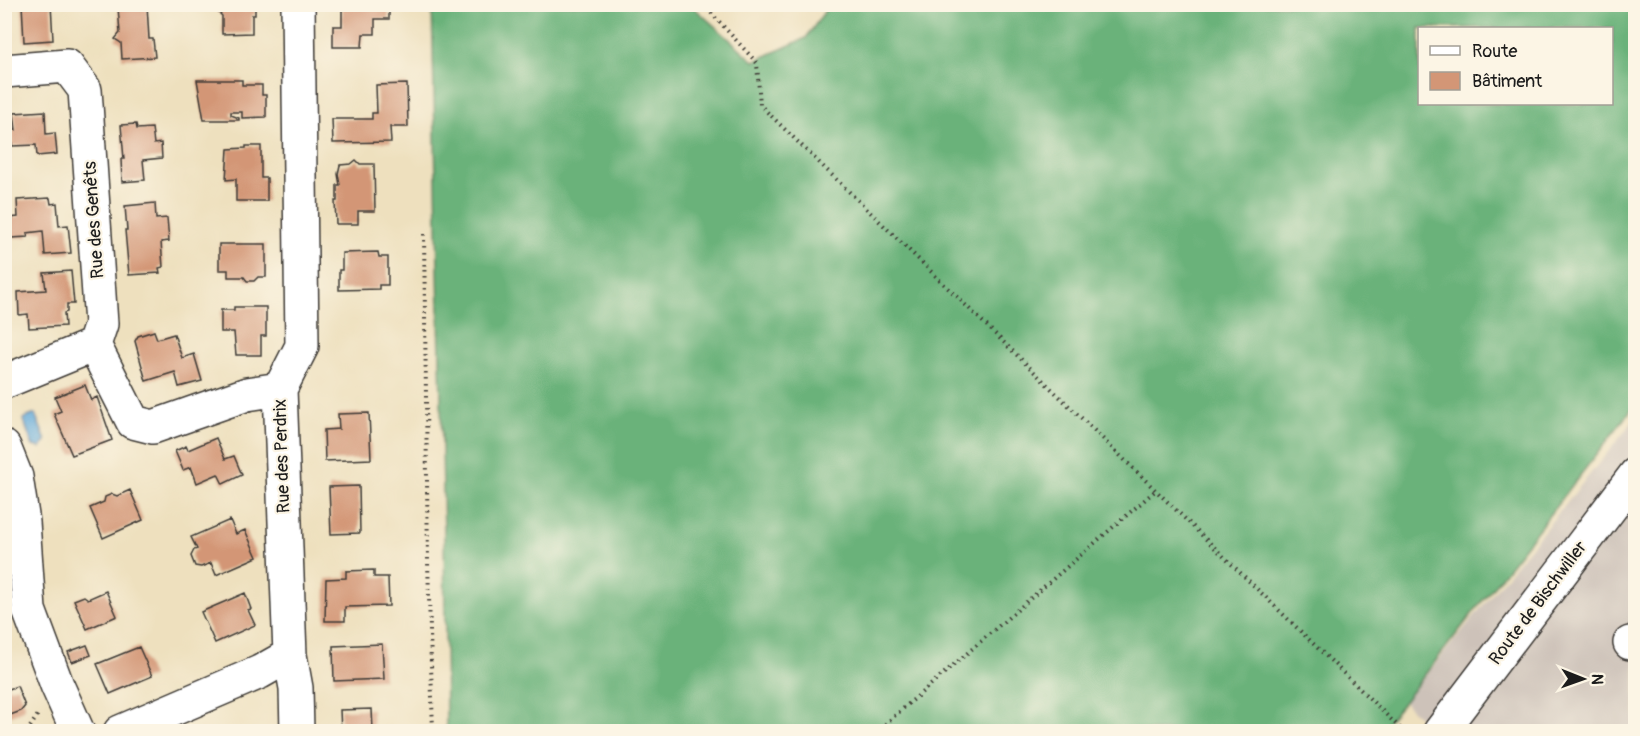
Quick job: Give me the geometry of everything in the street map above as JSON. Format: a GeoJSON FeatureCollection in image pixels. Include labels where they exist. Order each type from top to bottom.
{"type":"FeatureCollection","features":[{"type":"Feature","properties":{"kind":"street","name":"Rue des Perdrix"},"geometry":{"type":"LineString","coordinates":[[297,732],[296,688],[290,655],[280,389],[302,346],[298,4]]}},
{"type":"Feature","properties":{"kind":"street","name":"Rue des Genêts"},"geometry":{"type":"LineString","coordinates":[[4,71],[67,66],[85,90],[101,324],[94,345]]}},
{"type":"Feature","properties":{"kind":"street"},"geometry":{"type":"LineString","coordinates":[[4,382],[94,345],[133,422],[153,427],[247,394],[280,389]]}},
{"type":"Feature","properties":{"kind":"street"},"geometry":{"type":"LineString","coordinates":[[4,447],[16,477],[14,522],[29,610],[78,732]]}},
{"type":"Feature","properties":{"kind":"street","name":"Route de Bischwiller"},"geometry":{"type":"LineString","coordinates":[[1440,732],[1635,474]]}},
{"type":"Feature","properties":{"kind":"street"},"geometry":{"type":"LineString","coordinates":[[120,732],[260,672],[290,655]]}},
{"type":"Feature","properties":{"kind":"path"},"geometry":{"type":"LineString","coordinates":[[703,4],[757,63],[760,105],[1404,732]]}},
{"type":"Feature","properties":{"kind":"path"},"geometry":{"type":"LineString","coordinates":[[424,234],[428,562],[433,732]]}},
{"type":"Feature","properties":{"kind":"path"},"geometry":{"type":"LineString","coordinates":[[876,732],[1156,490]]}},
{"type":"Feature","properties":{"kind":"shaded area"},"geometry":{"type":"Polygon","coordinates":[[[1635,419],[1635,731],[1433,731],[1404,702],[1635,419]]]}},
{"type":"Feature","properties":{"kind":"green space"},"geometry":{"type":"Polygon","coordinates":[[[432,5],[691,5],[754,61],[806,38],[829,5],[1635,5],[1635,405],[1381,731],[446,731],[432,5]]]}},
{"type":"Feature","properties":{"kind":"water"},"geometry":{"type":"Polygon","coordinates":[[[35,414],[46,441],[41,448],[33,446],[23,419],[35,414]]]}},
{"type":"Feature","properties":{"kind":"building"},"geometry":{"type":"Polygon","coordinates":[[[22,4],[51,4],[53,40],[24,42],[22,4]]]}},
{"type":"Feature","properties":{"kind":"building"},"geometry":{"type":"Polygon","coordinates":[[[214,4],[263,4],[263,6],[255,7],[255,15],[252,15],[252,33],[222,34],[222,16],[214,8],[214,4]]]}},
{"type":"Feature","properties":{"kind":"building"},"geometry":{"type":"Polygon","coordinates":[[[342,4],[389,6],[389,19],[375,19],[375,34],[363,34],[362,47],[333,47],[333,26],[342,26],[342,4]]]}},
{"type":"Feature","properties":{"kind":"building"},"geometry":{"type":"Polygon","coordinates":[[[147,5],[149,39],[153,39],[155,57],[122,59],[121,43],[115,39],[120,33],[118,7],[147,5]]]}},
{"type":"Feature","properties":{"kind":"building"},"geometry":{"type":"Polygon","coordinates":[[[197,80],[242,80],[242,85],[262,85],[262,95],[266,95],[266,117],[242,118],[242,112],[231,112],[231,115],[239,120],[204,120],[197,80]]]}},
{"type":"Feature","properties":{"kind":"building"},"geometry":{"type":"Polygon","coordinates":[[[407,84],[408,127],[390,127],[391,142],[333,143],[332,119],[372,119],[372,113],[377,113],[376,85],[407,84]]]}},
{"type":"Feature","properties":{"kind":"building"},"geometry":{"type":"Polygon","coordinates":[[[45,111],[46,134],[55,133],[57,154],[37,156],[36,145],[12,146],[11,130],[16,130],[14,113],[45,111]]]}},
{"type":"Feature","properties":{"kind":"building"},"geometry":{"type":"Polygon","coordinates":[[[136,124],[137,129],[152,128],[154,144],[161,143],[162,158],[143,160],[145,180],[122,182],[121,159],[124,159],[121,125],[136,124]]]}},
{"type":"Feature","properties":{"kind":"building"},"geometry":{"type":"Polygon","coordinates":[[[246,146],[261,146],[261,178],[267,178],[267,201],[236,201],[236,179],[226,180],[228,149],[246,148],[246,146]]]}},
{"type":"Feature","properties":{"kind":"building"},"geometry":{"type":"Polygon","coordinates":[[[356,160],[360,164],[374,164],[375,211],[358,211],[358,224],[336,224],[335,201],[337,201],[337,185],[340,185],[338,174],[340,165],[351,164],[356,160]]]}},
{"type":"Feature","properties":{"kind":"building"},"geometry":{"type":"Polygon","coordinates":[[[50,198],[51,204],[57,203],[59,226],[68,225],[71,253],[45,255],[43,231],[27,233],[28,237],[11,238],[9,218],[18,217],[17,200],[50,198]]]}},
{"type":"Feature","properties":{"kind":"building"},"geometry":{"type":"Polygon","coordinates":[[[155,203],[156,219],[167,218],[169,241],[161,242],[163,267],[159,268],[160,273],[129,275],[125,206],[155,203]]]}},
{"type":"Feature","properties":{"kind":"building"},"geometry":{"type":"Polygon","coordinates":[[[219,244],[266,244],[266,277],[247,281],[244,277],[228,277],[228,270],[219,270],[219,244]]]}},
{"type":"Feature","properties":{"kind":"building"},"geometry":{"type":"Polygon","coordinates":[[[378,252],[379,257],[388,257],[388,285],[379,285],[379,289],[339,290],[342,253],[378,252]]]}},
{"type":"Feature","properties":{"kind":"building"},"geometry":{"type":"Polygon","coordinates":[[[71,271],[74,304],[67,304],[67,312],[64,313],[65,326],[29,328],[28,314],[19,315],[18,292],[46,290],[44,273],[71,271]]]}},
{"type":"Feature","properties":{"kind":"building"},"geometry":{"type":"Polygon","coordinates":[[[234,307],[266,307],[266,336],[261,336],[261,355],[236,355],[234,332],[221,332],[221,310],[234,310],[234,307]]]}},
{"type":"Feature","properties":{"kind":"building"},"geometry":{"type":"Polygon","coordinates":[[[154,331],[157,339],[174,334],[182,358],[194,354],[202,381],[179,387],[175,372],[146,381],[135,341],[138,336],[154,331]]]}},
{"type":"Feature","properties":{"kind":"building"},"geometry":{"type":"Polygon","coordinates":[[[85,385],[91,400],[97,397],[112,440],[72,455],[54,414],[61,411],[55,397],[85,385]]]}},
{"type":"Feature","properties":{"kind":"building"},"geometry":{"type":"Polygon","coordinates":[[[369,413],[371,459],[325,461],[324,430],[339,429],[338,414],[369,413]]]}},
{"type":"Feature","properties":{"kind":"building"},"geometry":{"type":"Polygon","coordinates":[[[216,438],[225,459],[234,456],[242,475],[223,484],[218,474],[197,483],[191,467],[183,470],[175,451],[186,446],[188,450],[216,438]]]}},
{"type":"Feature","properties":{"kind":"building"},"geometry":{"type":"Polygon","coordinates":[[[359,486],[360,533],[331,534],[329,487],[359,486]]]}},
{"type":"Feature","properties":{"kind":"building"},"geometry":{"type":"Polygon","coordinates":[[[130,490],[143,520],[103,538],[90,508],[104,502],[105,497],[112,494],[117,496],[130,490]]]}},
{"type":"Feature","properties":{"kind":"building"},"geometry":{"type":"Polygon","coordinates":[[[230,520],[236,534],[245,530],[257,557],[216,575],[211,563],[201,567],[195,566],[191,556],[197,549],[191,537],[230,520]]]}},
{"type":"Feature","properties":{"kind":"building"},"geometry":{"type":"Polygon","coordinates":[[[374,570],[374,577],[388,577],[389,606],[345,607],[345,621],[325,621],[326,579],[346,578],[346,571],[374,570]]]}},
{"type":"Feature","properties":{"kind":"building"},"geometry":{"type":"Polygon","coordinates":[[[106,591],[117,616],[87,629],[74,600],[84,596],[88,599],[106,591]]]}},
{"type":"Feature","properties":{"kind":"building"},"geometry":{"type":"Polygon","coordinates":[[[245,593],[251,609],[248,610],[255,625],[215,643],[201,612],[245,593]]]}},
{"type":"Feature","properties":{"kind":"building"},"geometry":{"type":"Polygon","coordinates":[[[382,644],[384,679],[334,681],[333,646],[382,644]]]}},
{"type":"Feature","properties":{"kind":"building"},"geometry":{"type":"Polygon","coordinates":[[[87,645],[91,655],[72,662],[68,652],[87,645]]]}},
{"type":"Feature","properties":{"kind":"building"},"geometry":{"type":"Polygon","coordinates":[[[139,647],[152,676],[110,694],[97,664],[139,647]]]}},
{"type":"Feature","properties":{"kind":"building"},"geometry":{"type":"Polygon","coordinates":[[[4,678],[9,689],[17,686],[25,706],[21,711],[5,717],[4,678]]]}},
{"type":"Feature","properties":{"kind":"building"},"geometry":{"type":"Polygon","coordinates":[[[372,709],[373,732],[341,732],[340,710],[372,709]]]}}]}
